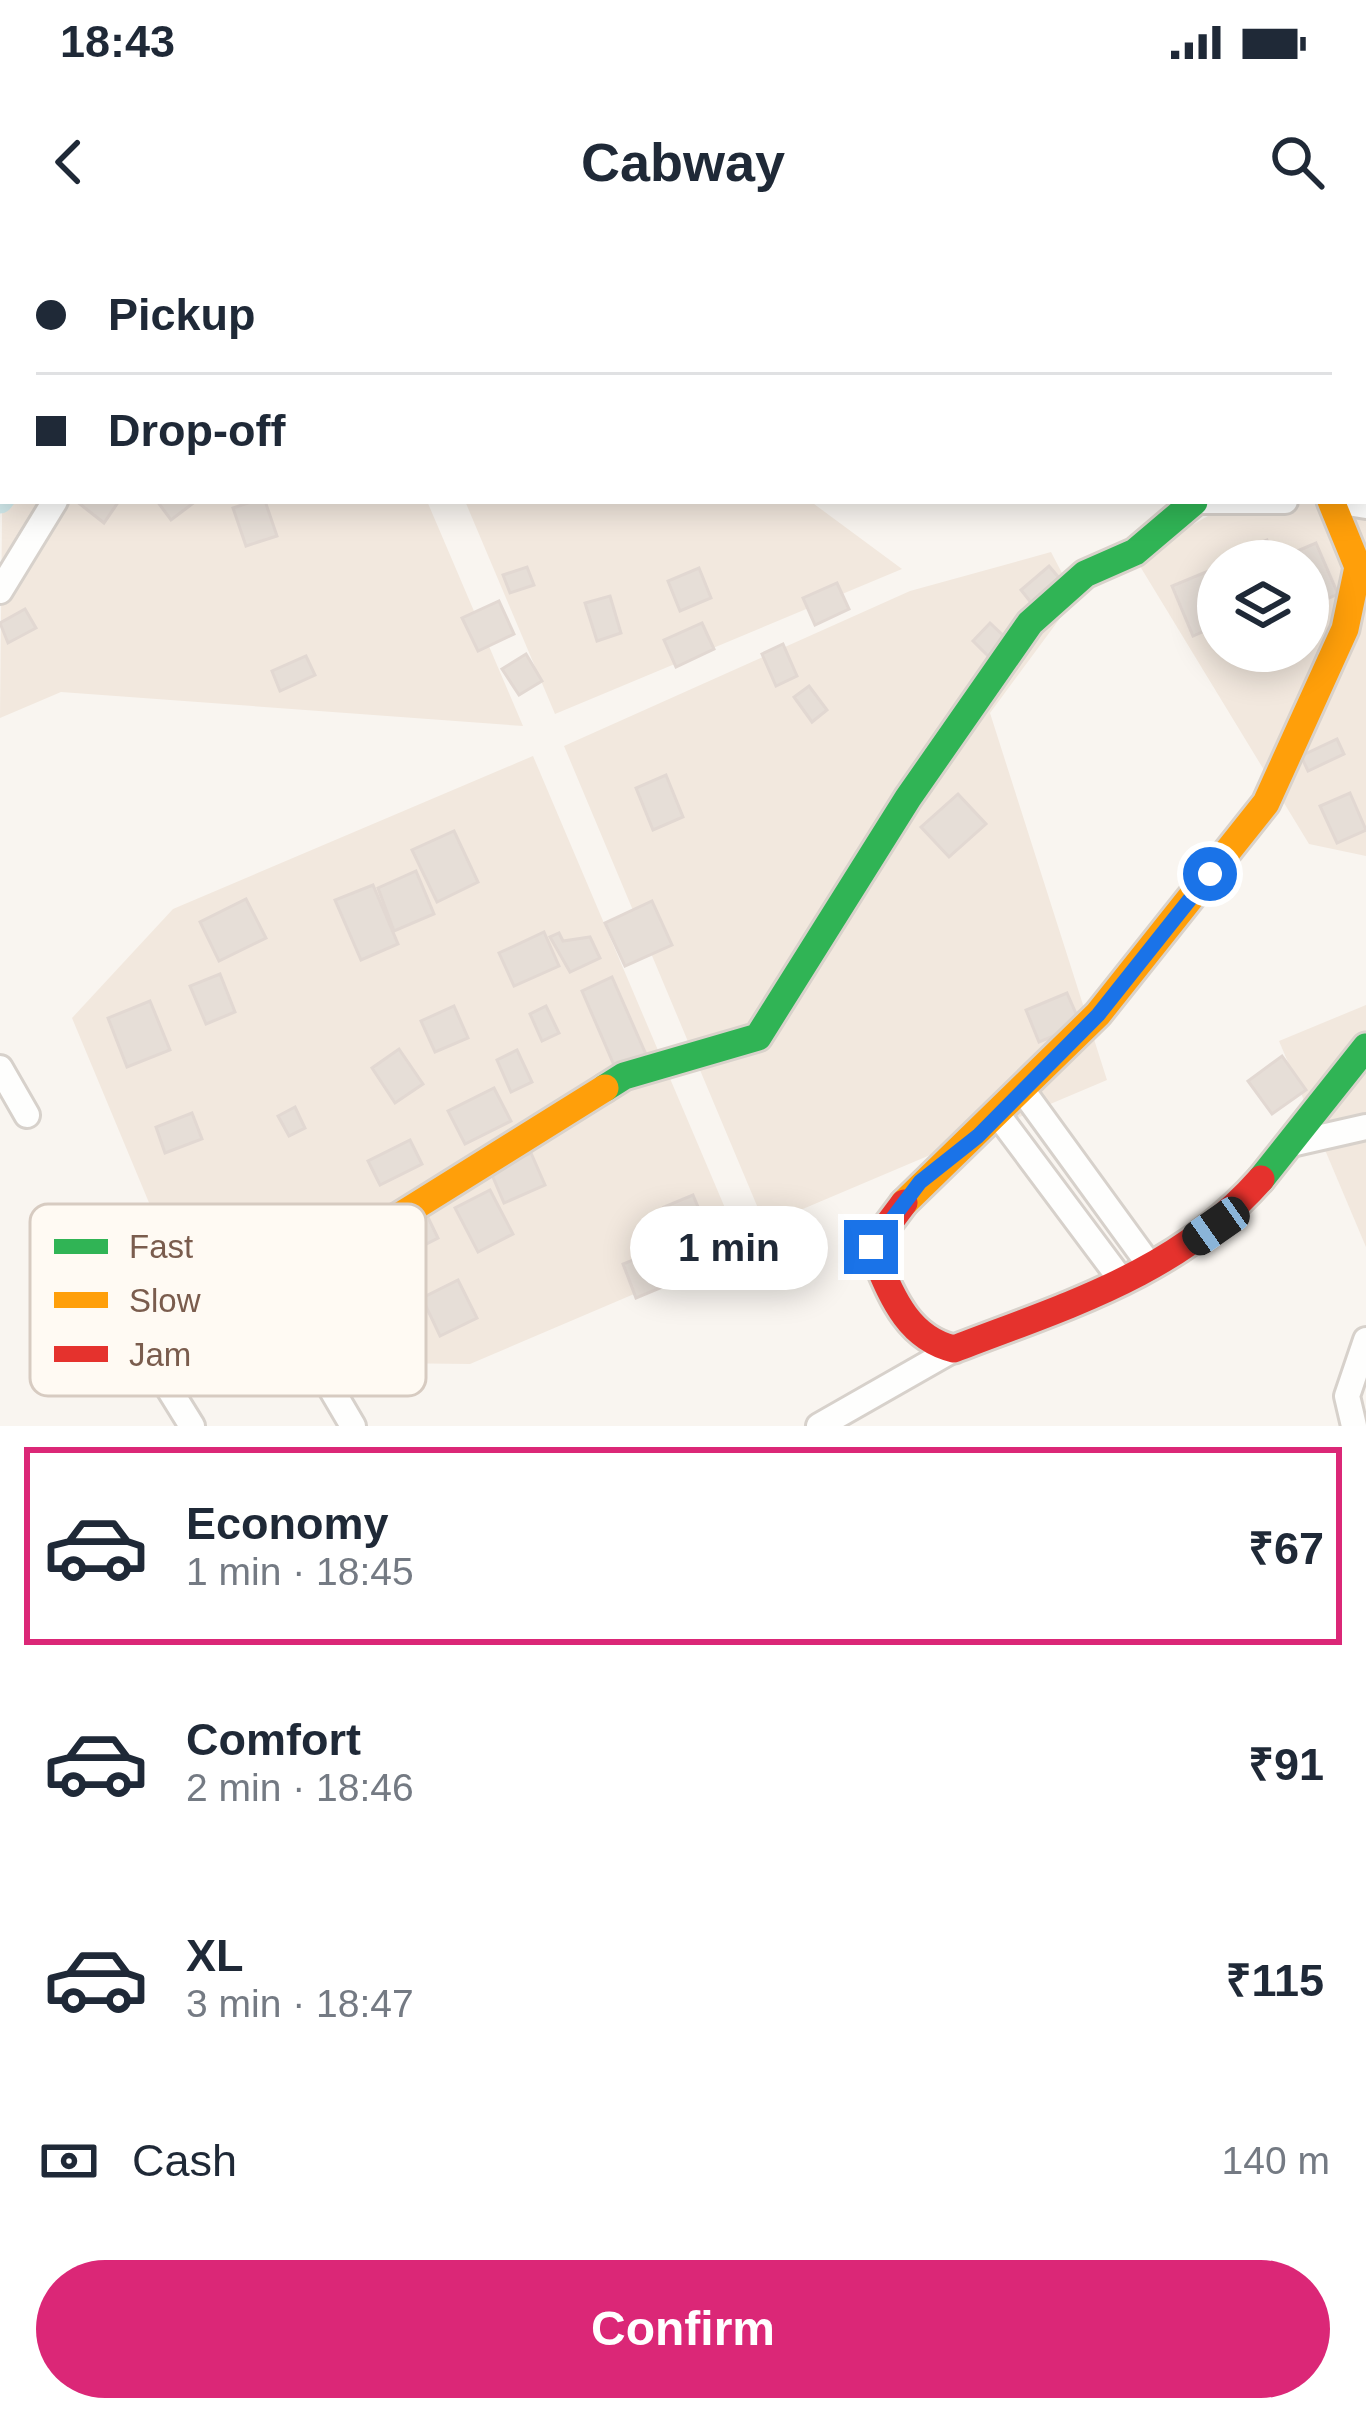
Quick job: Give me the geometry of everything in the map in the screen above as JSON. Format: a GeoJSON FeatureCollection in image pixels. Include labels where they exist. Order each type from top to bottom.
{"type":"FeatureCollection","features":[{"type":"Feature","properties":{"kind":"street"},"geometry":{"type":"LineString","coordinates":[[0,591],[53,504]]}},
{"type":"Feature","properties":{"kind":"street"},"geometry":{"type":"LineString","coordinates":[[421,1204],[624,1076],[758,1037],[908,798],[1030,623],[1085,574],[1135,552],[1191,504]]}},
{"type":"Feature","properties":{"kind":"street"},"geometry":{"type":"LineString","coordinates":[[954,1349],[930,1347],[908,1324],[871,1247],[920,1182],[998,1115],[1098,1015],[1266,803],[1345,629],[1358,567],[1334,504]]}},
{"type":"Feature","properties":{"kind":"street"},"geometry":{"type":"LineString","coordinates":[[819,1426],[954,1349],[1122,1281],[1216,1226],[1291,1144],[1366,1047]]}},
{"type":"Feature","properties":{"kind":"street"},"geometry":{"type":"LineString","coordinates":[[0,1068],[27,1115]]}},
{"type":"Feature","properties":{"kind":"street"},"geometry":{"type":"LineString","coordinates":[[1023,1091],[1151,1267]]}},
{"type":"Feature","properties":{"kind":"street"},"geometry":{"type":"LineString","coordinates":[[998,1115],[1122,1281]]}},
{"type":"Feature","properties":{"kind":"street"},"geometry":{"type":"LineString","coordinates":[[1291,1144],[1366,1127]]}},
{"type":"Feature","properties":{"kind":"street"},"geometry":{"type":"LineString","coordinates":[[1354,1426],[1347,1396],[1366,1340]]}},
{"type":"Feature","properties":{"kind":"street"},"geometry":{"type":"LineString","coordinates":[[173,1396],[192,1426]]}},
{"type":"Feature","properties":{"kind":"street"},"geometry":{"type":"LineString","coordinates":[[335,1396],[353,1426]]}},
{"type":"Feature","properties":{"kind":"shaded area"},"geometry":{"type":"Polygon","coordinates":[[[2,504],[428,504],[523,726],[61,692],[0,718],[2,504]]]}},
{"type":"Feature","properties":{"kind":"shaded area"},"geometry":{"type":"Polygon","coordinates":[[[466,504],[814,504],[902,569],[555,714],[466,504]]]}},
{"type":"Feature","properties":{"kind":"shaded area"},"geometry":{"type":"Polygon","coordinates":[[[1229,504],[1366,504],[1366,856],[1309,844],[1204,672],[1329,672],[1329,540],[1197,540],[1197,660],[1135,558],[1229,504]]]}},
{"type":"Feature","properties":{"kind":"shaded area"},"geometry":{"type":"Polygon","coordinates":[[[1051,552],[1075,598],[990,713],[1107,1080],[765,1225],[564,746],[910,591],[1051,552]]]}},
{"type":"Feature","properties":{"kind":"shaded area"},"geometry":{"type":"Polygon","coordinates":[[[533,756],[742,1248],[470,1364],[426,1363],[426,1204],[150,1204],[72,1018],[173,909],[533,756]]]}},
{"type":"Feature","properties":{"kind":"shaded area"},"geometry":{"type":"Polygon","coordinates":[[[1366,1005],[1366,1247],[1279,1041],[1366,1005]]]}},
{"type":"Feature","properties":{"kind":"building"},"geometry":{"type":"Polygon","coordinates":[[[80,504],[117,504],[104,523],[80,504]]]}},
{"type":"Feature","properties":{"kind":"building"},"geometry":{"type":"Polygon","coordinates":[[[159,504],[192,504],[171,520],[159,504]]]}},
{"type":"Feature","properties":{"kind":"building"},"geometry":{"type":"Polygon","coordinates":[[[266,504],[277,536],[246,546],[233,508],[266,504]]]}},
{"type":"Feature","properties":{"kind":"building"},"geometry":{"type":"Polygon","coordinates":[[[1049,566],[1066,586],[1037,610],[1021,590],[1049,566]]]}},
{"type":"Feature","properties":{"kind":"building"},"geometry":{"type":"Polygon","coordinates":[[[527,567],[534,585],[510,593],[503,575],[527,567]]]}},
{"type":"Feature","properties":{"kind":"building"},"geometry":{"type":"Polygon","coordinates":[[[699,568],[711,598],[680,611],[668,581],[699,568]]]}},
{"type":"Feature","properties":{"kind":"building"},"geometry":{"type":"Polygon","coordinates":[[[1329,573],[1338,594],[1329,598],[1329,573]]]}},
{"type":"Feature","properties":{"kind":"building"},"geometry":{"type":"Polygon","coordinates":[[[1197,576],[1197,634],[1193,636],[1172,586],[1197,576]]]}},
{"type":"Feature","properties":{"kind":"building"},"geometry":{"type":"Polygon","coordinates":[[[837,583],[849,609],[815,625],[803,598],[837,583]]]}},
{"type":"Feature","properties":{"kind":"building"},"geometry":{"type":"Polygon","coordinates":[[[610,596],[621,633],[597,641],[585,603],[610,596]]]}},
{"type":"Feature","properties":{"kind":"building"},"geometry":{"type":"Polygon","coordinates":[[[499,601],[514,634],[478,651],[462,618],[499,601]]]}},
{"type":"Feature","properties":{"kind":"building"},"geometry":{"type":"Polygon","coordinates":[[[25,609],[36,628],[8,643],[0,623],[25,609]]]}},
{"type":"Feature","properties":{"kind":"building"},"geometry":{"type":"Polygon","coordinates":[[[702,623],[714,649],[676,667],[664,640],[702,623]]]}},
{"type":"Feature","properties":{"kind":"building"},"geometry":{"type":"Polygon","coordinates":[[[990,623],[1006,638],[988,656],[973,641],[990,623]]]}},
{"type":"Feature","properties":{"kind":"building"},"geometry":{"type":"Polygon","coordinates":[[[783,644],[797,676],[776,686],[762,654],[783,644]]]}},
{"type":"Feature","properties":{"kind":"building"},"geometry":{"type":"Polygon","coordinates":[[[526,654],[542,681],[519,695],[502,669],[526,654]]]}},
{"type":"Feature","properties":{"kind":"building"},"geometry":{"type":"Polygon","coordinates":[[[306,656],[315,675],[280,691],[272,671],[306,656]]]}},
{"type":"Feature","properties":{"kind":"building"},"geometry":{"type":"Polygon","coordinates":[[[809,686],[827,710],[812,722],[794,697],[809,686]]]}},
{"type":"Feature","properties":{"kind":"building"},"geometry":{"type":"Polygon","coordinates":[[[1337,739],[1344,754],[1308,771],[1301,756],[1337,739]]]}},
{"type":"Feature","properties":{"kind":"building"},"geometry":{"type":"Polygon","coordinates":[[[666,775],[683,817],[653,830],[636,788],[666,775]]]}},
{"type":"Feature","properties":{"kind":"building"},"geometry":{"type":"Polygon","coordinates":[[[1350,793],[1366,830],[1337,843],[1320,806],[1350,793]]]}},
{"type":"Feature","properties":{"kind":"building"},"geometry":{"type":"Polygon","coordinates":[[[958,794],[986,824],[949,857],[921,827],[958,794]]]}},
{"type":"Feature","properties":{"kind":"building"},"geometry":{"type":"Polygon","coordinates":[[[454,831],[478,882],[437,902],[412,850],[454,831]]]}},
{"type":"Feature","properties":{"kind":"building"},"geometry":{"type":"Polygon","coordinates":[[[416,871],[434,914],[394,931],[378,888],[416,871]]]}},
{"type":"Feature","properties":{"kind":"building"},"geometry":{"type":"Polygon","coordinates":[[[373,885],[398,944],[361,960],[335,900],[373,885]]]}},
{"type":"Feature","properties":{"kind":"building"},"geometry":{"type":"Polygon","coordinates":[[[246,899],[266,938],[219,961],[200,922],[246,899]]]}},
{"type":"Feature","properties":{"kind":"building"},"geometry":{"type":"Polygon","coordinates":[[[652,901],[672,945],[625,966],[605,923],[652,901]]]}},
{"type":"Feature","properties":{"kind":"building"},"geometry":{"type":"Polygon","coordinates":[[[544,932],[559,966],[514,986],[499,953],[544,932]]]}},
{"type":"Feature","properties":{"kind":"building"},"geometry":{"type":"Polygon","coordinates":[[[559,933],[563,941],[590,937],[600,958],[570,972],[550,937],[559,933]]]}},
{"type":"Feature","properties":{"kind":"building"},"geometry":{"type":"Polygon","coordinates":[[[220,974],[235,1012],[206,1024],[190,986],[220,974]]]}},
{"type":"Feature","properties":{"kind":"building"},"geometry":{"type":"Polygon","coordinates":[[[612,977],[648,1059],[617,1072],[582,991],[612,977]]]}},
{"type":"Feature","properties":{"kind":"building"},"geometry":{"type":"Polygon","coordinates":[[[1067,993],[1081,1025],[1039,1042],[1026,1010],[1067,993]]]}},
{"type":"Feature","properties":{"kind":"building"},"geometry":{"type":"Polygon","coordinates":[[[150,1001],[170,1050],[127,1067],[108,1018],[150,1001]]]}},
{"type":"Feature","properties":{"kind":"building"},"geometry":{"type":"Polygon","coordinates":[[[454,1006],[468,1038],[435,1052],[421,1021],[454,1006]]]}},
{"type":"Feature","properties":{"kind":"building"},"geometry":{"type":"Polygon","coordinates":[[[546,1006],[559,1033],[542,1041],[530,1014],[546,1006]]]}},
{"type":"Feature","properties":{"kind":"building"},"geometry":{"type":"Polygon","coordinates":[[[399,1049],[423,1084],[395,1103],[372,1068],[399,1049]]]}},
{"type":"Feature","properties":{"kind":"building"},"geometry":{"type":"Polygon","coordinates":[[[517,1050],[532,1082],[511,1092],[497,1060],[517,1050]]]}},
{"type":"Feature","properties":{"kind":"building"},"geometry":{"type":"Polygon","coordinates":[[[1282,1056],[1306,1090],[1272,1114],[1248,1081],[1282,1056]]]}},
{"type":"Feature","properties":{"kind":"building"},"geometry":{"type":"Polygon","coordinates":[[[494,1088],[511,1121],[465,1144],[448,1111],[494,1088]]]}},
{"type":"Feature","properties":{"kind":"building"},"geometry":{"type":"Polygon","coordinates":[[[295,1107],[305,1128],[289,1136],[278,1116],[295,1107]]]}},
{"type":"Feature","properties":{"kind":"building"},"geometry":{"type":"Polygon","coordinates":[[[192,1113],[202,1139],[165,1153],[156,1127],[192,1113]]]}},
{"type":"Feature","properties":{"kind":"building"},"geometry":{"type":"Polygon","coordinates":[[[410,1140],[422,1164],[380,1185],[368,1161],[410,1140]]]}},
{"type":"Feature","properties":{"kind":"building"},"geometry":{"type":"Polygon","coordinates":[[[531,1153],[545,1185],[504,1203],[490,1170],[531,1153]]]}},
{"type":"Feature","properties":{"kind":"building"},"geometry":{"type":"Polygon","coordinates":[[[490,1190],[513,1234],[478,1252],[455,1208],[490,1190]]]}},
{"type":"Feature","properties":{"kind":"building"},"geometry":{"type":"Polygon","coordinates":[[[693,1195],[713,1243],[683,1255],[664,1207],[693,1195]]]}},
{"type":"Feature","properties":{"kind":"building"},"geometry":{"type":"Polygon","coordinates":[[[426,1213],[438,1238],[426,1244],[426,1213]]]}},
{"type":"Feature","properties":{"kind":"building"},"geometry":{"type":"Polygon","coordinates":[[[670,1245],[684,1278],[636,1298],[623,1264],[670,1245]]]}},
{"type":"Feature","properties":{"kind":"building"},"geometry":{"type":"Polygon","coordinates":[[[458,1280],[477,1318],[440,1336],[426,1296],[458,1280]]]}},
{"type":"Feature","properties":{"kind":"traffic: fast"},"geometry":{"type":"LineString","coordinates":[[605,1088],[624,1076],[758,1037],[908,798],[1030,623],[1085,574],[1135,552],[1192,504]]}},
{"type":"Feature","properties":{"kind":"traffic: fast"},"geometry":{"type":"LineString","coordinates":[[1261,1179],[1366,1047]]}},
{"type":"Feature","properties":{"kind":"traffic: slow"},"geometry":{"type":"LineString","coordinates":[[904,1203],[1098,1014],[1266,803],[1345,629],[1358,567],[1332,504]]}},
{"type":"Feature","properties":{"kind":"traffic: slow"},"geometry":{"type":"LineString","coordinates":[[419,1204],[605,1088]]}},
{"type":"Feature","properties":{"kind":"traffic: jam"},"geometry":{"type":"LineString","coordinates":[[904,1203],[871,1247],[892,1295],[911,1323],[937,1343],[954,1349],[1079,1301],[1157,1262],[1194,1239],[1261,1179]]}},
{"type":"Feature","properties":{"kind":"route"},"geometry":{"type":"LineString","coordinates":[[871,1247],[920,1182],[978,1136],[1098,1015],[1210,874]]}}]}
